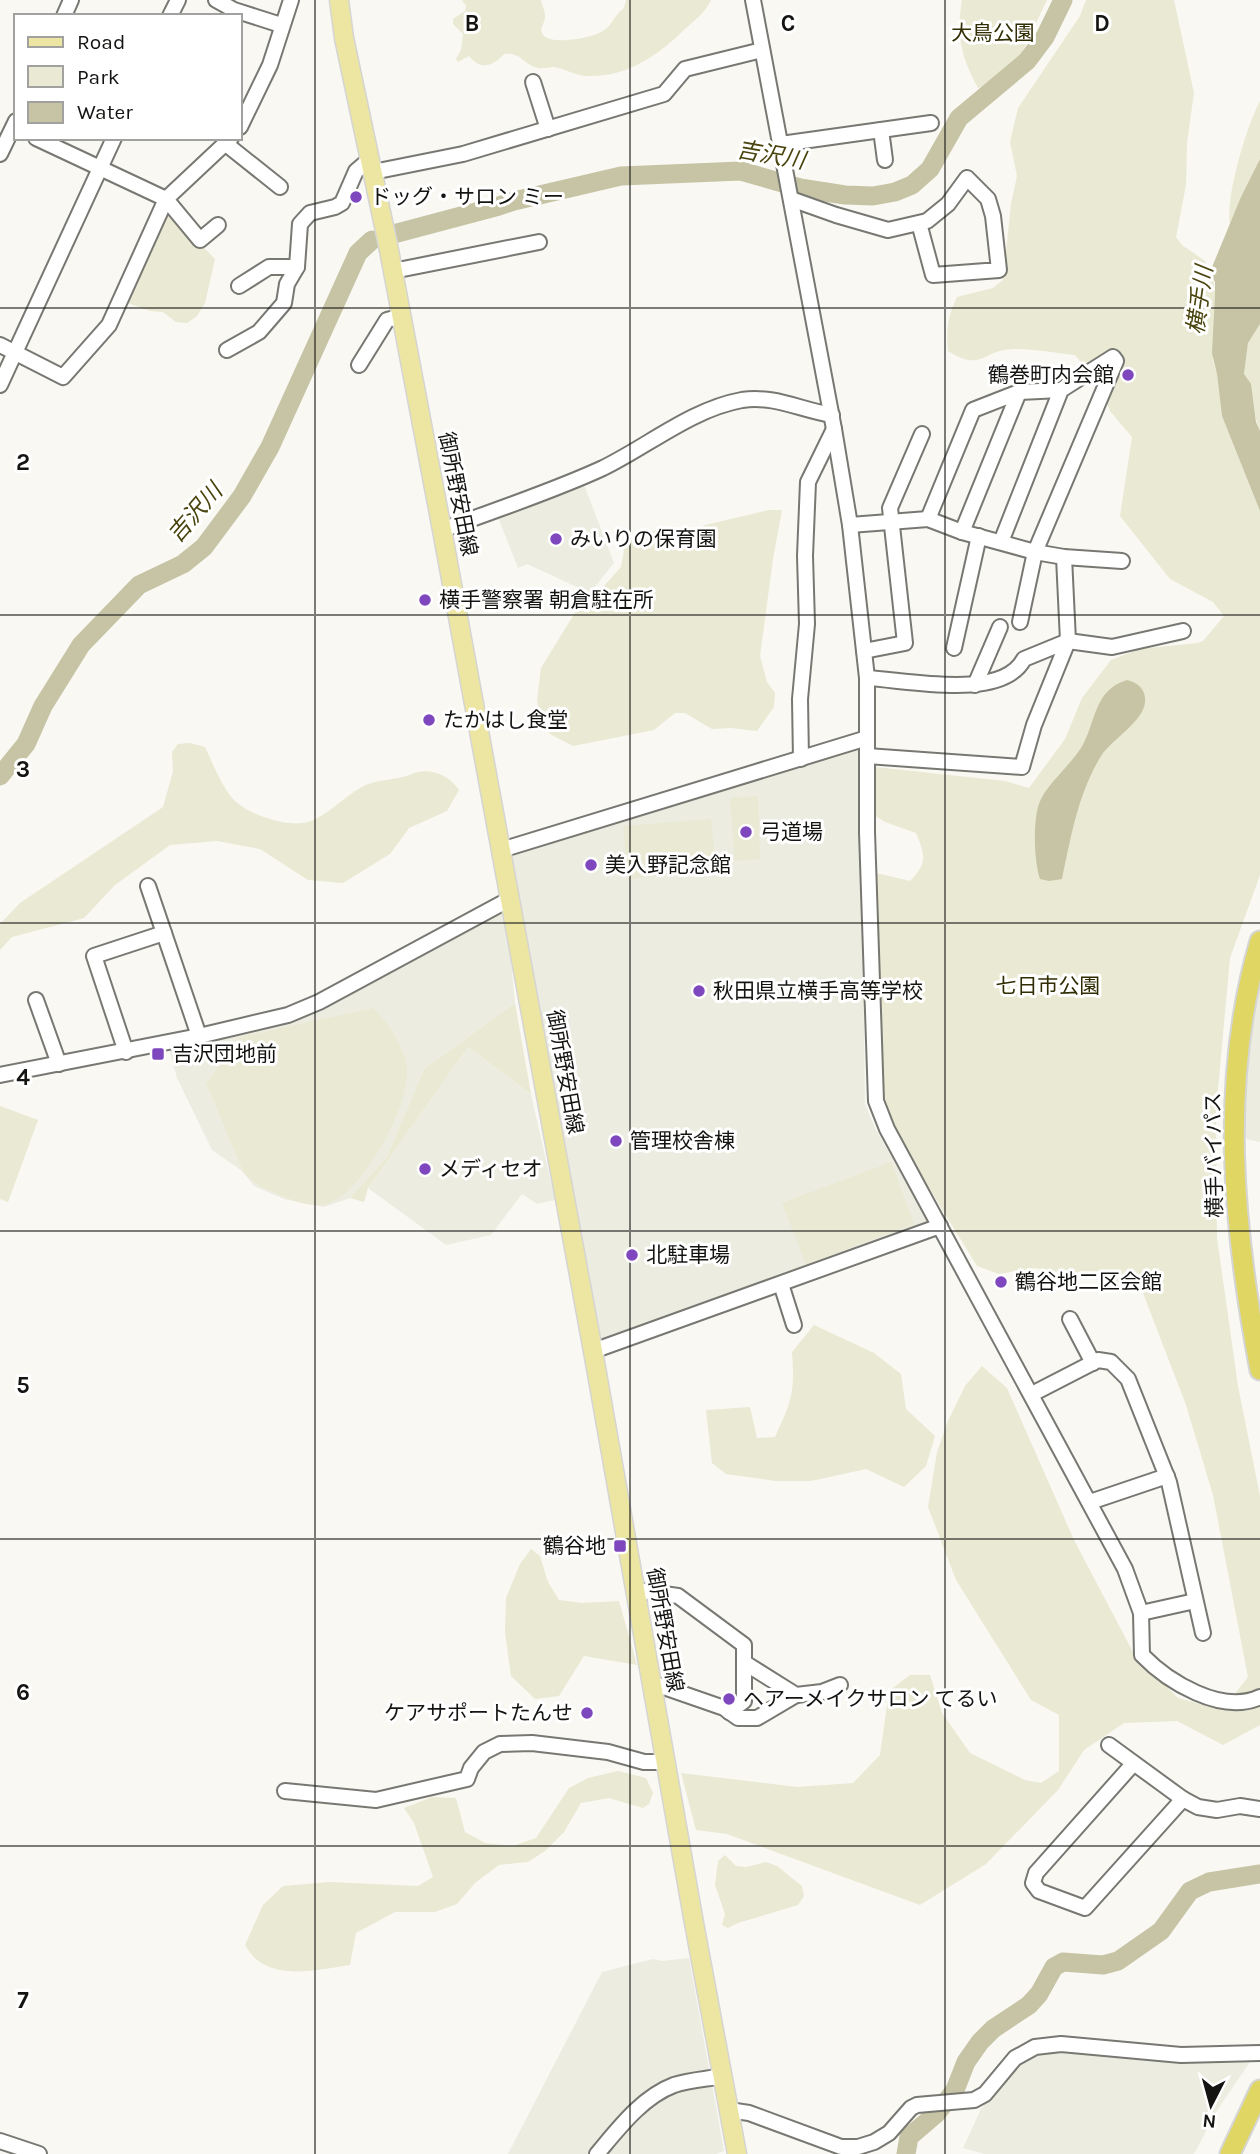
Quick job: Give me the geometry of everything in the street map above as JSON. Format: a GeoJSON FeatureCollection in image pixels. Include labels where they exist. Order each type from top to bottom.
{"type":"FeatureCollection","features":[{"type":"Feature","properties":{"kind":"highway","name":"横手バイパス"},"geometry":{"type":"LineString","coordinates":[[1260,941],[1240,1027],[1233,1144],[1239,1241],[1260,1370]]}},
{"type":"Feature","properties":{"kind":"highway"},"geometry":{"type":"LineString","coordinates":[[1230,2154],[1260,2090]]}},
{"type":"Feature","properties":{"kind":"main road","name":"御所野安田線"},"geometry":{"type":"LineString","coordinates":[[339,0],[344,38],[388,245],[442,530],[736,2147]]}},
{"type":"Feature","properties":{"kind":"street"},"geometry":{"type":"LineString","coordinates":[[216,0],[234,10],[281,25]]}},
{"type":"Feature","properties":{"kind":"street"},"geometry":{"type":"LineString","coordinates":[[242,123],[270,65],[290,0]]}},
{"type":"Feature","properties":{"kind":"street"},"geometry":{"type":"LineString","coordinates":[[753,0],[850,525],[867,678],[866,756],[876,1101],[887,1129],[1125,1569],[1141,1613],[1142,1655],[1159,1673],[1181,1686],[1221,1700],[1240,1703],[1260,1697]]}},
{"type":"Feature","properties":{"kind":"street"},"geometry":{"type":"LineString","coordinates":[[227,351],[259,332],[284,303],[288,284],[297,267],[300,224],[310,213],[342,203],[356,171],[371,165],[463,154],[548,129],[664,94],[685,69],[762,50]]}},
{"type":"Feature","properties":{"kind":"street"},"geometry":{"type":"LineString","coordinates":[[533,82],[548,129]]}},
{"type":"Feature","properties":{"kind":"street"},"geometry":{"type":"LineString","coordinates":[[780,144],[931,123]]}},
{"type":"Feature","properties":{"kind":"street"},"geometry":{"type":"LineString","coordinates":[[0,154],[11,125]]}},
{"type":"Feature","properties":{"kind":"street"},"geometry":{"type":"LineString","coordinates":[[881,130],[885,160]]}},
{"type":"Feature","properties":{"kind":"street"},"geometry":{"type":"LineString","coordinates":[[40,140],[166,199],[200,240],[218,225]]}},
{"type":"Feature","properties":{"kind":"street"},"geometry":{"type":"LineString","coordinates":[[0,386],[113,140]]}},
{"type":"Feature","properties":{"kind":"street"},"geometry":{"type":"LineString","coordinates":[[0,345],[63,377],[109,325],[166,199],[228,141],[280,187]]}},
{"type":"Feature","properties":{"kind":"street"},"geometry":{"type":"LineString","coordinates":[[791,199],[888,230],[927,221],[948,204],[967,178],[988,199],[993,216],[999,270],[933,275],[919,223]]}},
{"type":"Feature","properties":{"kind":"street"},"geometry":{"type":"LineString","coordinates":[[393,271],[539,242]]}},
{"type":"Feature","properties":{"kind":"street"},"geometry":{"type":"LineString","coordinates":[[239,286],[269,267],[297,267]]}},
{"type":"Feature","properties":{"kind":"street"},"geometry":{"type":"LineString","coordinates":[[359,365],[387,320],[401,316]]}},
{"type":"Feature","properties":{"kind":"street"},"geometry":{"type":"LineString","coordinates":[[928,519],[973,410],[1019,392],[1061,390],[1113,357],[1116,361],[1035,552],[1020,622]]}},
{"type":"Feature","properties":{"kind":"street"},"geometry":{"type":"LineString","coordinates":[[1001,542],[1061,390]]}},
{"type":"Feature","properties":{"kind":"street"},"geometry":{"type":"LineString","coordinates":[[962,532],[1019,392]]}},
{"type":"Feature","properties":{"kind":"street"},"geometry":{"type":"LineString","coordinates":[[442,530],[602,468],[705,412],[741,401],[762,399],[786,402],[833,422]]}},
{"type":"Feature","properties":{"kind":"street"},"geometry":{"type":"LineString","coordinates":[[801,759],[800,699],[807,624],[805,556],[808,482],[833,422]]}},
{"type":"Feature","properties":{"kind":"street"},"geometry":{"type":"LineString","coordinates":[[864,651],[905,643],[891,508],[922,435]]}},
{"type":"Feature","properties":{"kind":"street"},"geometry":{"type":"LineString","coordinates":[[850,525],[928,519],[962,532],[1035,552],[1122,561]]}},
{"type":"Feature","properties":{"kind":"street"},"geometry":{"type":"LineString","coordinates":[[954,648],[979,537]]}},
{"type":"Feature","properties":{"kind":"street"},"geometry":{"type":"LineString","coordinates":[[866,756],[1022,766],[1034,725],[1069,641],[1063,557]]}},
{"type":"Feature","properties":{"kind":"street"},"geometry":{"type":"LineString","coordinates":[[975,685],[1000,627]]}},
{"type":"Feature","properties":{"kind":"street"},"geometry":{"type":"LineString","coordinates":[[867,678],[961,687],[986,684],[1018,670],[1024,659],[1069,641],[1112,647],[1183,631]]}},
{"type":"Feature","properties":{"kind":"street"},"geometry":{"type":"LineString","coordinates":[[501,850],[867,738]]}},
{"type":"Feature","properties":{"kind":"street"},"geometry":{"type":"LineString","coordinates":[[148,887],[199,1036]]}},
{"type":"Feature","properties":{"kind":"street"},"geometry":{"type":"LineString","coordinates":[[0,1075],[126,1052],[288,1015],[319,1002],[510,899]]}},
{"type":"Feature","properties":{"kind":"street"},"geometry":{"type":"LineString","coordinates":[[126,1052],[94,956],[164,933]]}},
{"type":"Feature","properties":{"kind":"street"},"geometry":{"type":"LineString","coordinates":[[36,1000],[59,1064]]}},
{"type":"Feature","properties":{"kind":"street"},"geometry":{"type":"LineString","coordinates":[[593,1351],[940,1226]]}},
{"type":"Feature","properties":{"kind":"street"},"geometry":{"type":"LineString","coordinates":[[781,1284],[794,1325]]}},
{"type":"Feature","properties":{"kind":"street"},"geometry":{"type":"LineString","coordinates":[[1070,1320],[1093,1363]]}},
{"type":"Feature","properties":{"kind":"street"},"geometry":{"type":"LineString","coordinates":[[1032,1394],[1098,1360],[1111,1362],[1128,1380],[1167,1476],[1203,1633]]}},
{"type":"Feature","properties":{"kind":"street"},"geometry":{"type":"LineString","coordinates":[[1090,1502],[1167,1476]]}},
{"type":"Feature","properties":{"kind":"street"},"geometry":{"type":"LineString","coordinates":[[635,1590],[678,1596],[744,1645],[744,1701],[729,1712]]}},
{"type":"Feature","properties":{"kind":"street"},"geometry":{"type":"LineString","coordinates":[[1141,1613],[1195,1601]]}},
{"type":"Feature","properties":{"kind":"street"},"geometry":{"type":"LineString","coordinates":[[745,1663],[796,1695]]}},
{"type":"Feature","properties":{"kind":"street"},"geometry":{"type":"LineString","coordinates":[[652,1683],[729,1712],[738,1718],[757,1718],[796,1695],[822,1692],[839,1685]]}},
{"type":"Feature","properties":{"kind":"street"},"geometry":{"type":"LineString","coordinates":[[285,1791],[376,1800],[467,1779],[471,1768],[484,1752],[500,1744],[532,1743],[608,1752],[643,1762],[665,1762]]}},
{"type":"Feature","properties":{"kind":"street"},"geometry":{"type":"LineString","coordinates":[[1109,1745],[1198,1807],[1217,1810],[1240,1806],[1260,1809]]}},
{"type":"Feature","properties":{"kind":"street"},"geometry":{"type":"LineString","coordinates":[[1133,1764],[1036,1873],[1033,1883],[1039,1891],[1086,1908],[1183,1799]]}},
{"type":"Feature","properties":{"kind":"street"},"geometry":{"type":"LineString","coordinates":[[729,2110],[749,2113],[841,2147],[858,2147],[890,2133],[911,2108],[917,2105],[974,2100],[985,2094],[1015,2058],[1035,2047],[1061,2043],[1181,2055],[1260,2053]]}},
{"type":"Feature","properties":{"kind":"street"},"geometry":{"type":"LineString","coordinates":[[597,2154],[625,2120],[655,2096],[674,2085],[723,2076]]}},
{"type":"Feature","properties":{"kind":"street"},"geometry":{"type":"LineString","coordinates":[[0,2141],[38,2154]]}},
{"type":"Feature","properties":{"kind":"shaded area","name":"みいりの保育園"},"geometry":{"type":"Polygon","coordinates":[[[583,482],[614,563],[590,593],[527,564],[518,568],[497,515],[583,482]]]}},
{"type":"Feature","properties":{"kind":"shaded area","name":"秋田県立横手高等学校"},"geometry":{"type":"Polygon","coordinates":[[[860,746],[865,1104],[875,1128],[927,1220],[927,1225],[600,1344],[509,855],[860,746]]]}},
{"type":"Feature","properties":{"kind":"shaded area"},"geometry":{"type":"Polygon","coordinates":[[[492,914],[504,915],[515,1003],[424,1069],[387,1157],[350,1198],[324,1207],[284,1199],[254,1186],[242,1171],[212,1150],[177,1078],[169,1049],[288,1021],[492,914]]]}},
{"type":"Feature","properties":{"kind":"shaded area"},"geometry":{"type":"Polygon","coordinates":[[[1260,977],[1260,1142],[1241,1138],[1249,1009],[1260,977]]]}},
{"type":"Feature","properties":{"kind":"shaded area"},"geometry":{"type":"Polygon","coordinates":[[[468,1047],[531,1094],[555,1200],[537,1204],[522,1194],[491,1235],[446,1245],[368,1188],[468,1047]]]}},
{"type":"Feature","properties":{"kind":"shaded area"},"geometry":{"type":"Polygon","coordinates":[[[689,1958],[724,2151],[716,2154],[508,2154],[602,1972],[653,1959],[662,1961],[689,1958]]]}},
{"type":"Feature","properties":{"kind":"shaded area"},"geometry":{"type":"Polygon","coordinates":[[[1069,2048],[1252,2059],[1218,2109],[1194,2154],[985,2154],[963,2148],[981,2109],[1028,2056],[1069,2048]]]}},
{"type":"Feature","properties":{"kind":"green space"},"geometry":{"type":"Polygon","coordinates":[[[462,0],[541,0],[545,16],[542,33],[549,39],[564,40],[603,31],[624,8],[626,0],[711,0],[700,16],[653,56],[615,73],[586,76],[554,67],[538,68],[510,54],[504,54],[487,65],[478,64],[469,56],[458,62],[456,59],[461,50],[463,34],[453,24],[453,19],[465,11],[466,6],[462,0]]]}},
{"type":"Feature","properties":{"kind":"green space","name":"大鳥公園"},"geometry":{"type":"Polygon","coordinates":[[[962,0],[1047,0],[1014,64],[992,82],[978,88],[961,46],[962,0]]]}},
{"type":"Feature","properties":{"kind":"green space","name":"七日市公園"},"geometry":{"type":"Polygon","coordinates":[[[1086,0],[1174,0],[1194,93],[1187,143],[1186,185],[1176,237],[1182,245],[1205,261],[1213,278],[1213,360],[1222,416],[1260,511],[1260,875],[1230,958],[1216,1111],[1217,1238],[1238,1386],[1260,1496],[1260,1725],[1223,1745],[1177,1721],[1124,1723],[1084,1750],[1058,1790],[986,1864],[920,1905],[727,1834],[696,1830],[681,1773],[797,1787],[853,1783],[880,1755],[889,1691],[910,1675],[930,1675],[942,1713],[970,1753],[1025,1780],[1041,1783],[1059,1771],[1059,1715],[1031,1700],[956,1580],[928,1507],[937,1452],[948,1421],[965,1386],[982,1366],[1007,1388],[1074,1540],[1134,1654],[1178,1698],[1222,1710],[1248,1677],[1213,1495],[1186,1405],[1143,1293],[1127,1283],[1035,1268],[999,1274],[977,1266],[898,1137],[883,1098],[872,872],[910,881],[920,869],[923,859],[916,833],[885,822],[874,815],[875,767],[1005,781],[1029,788],[1065,739],[1082,698],[1111,660],[1140,649],[1203,641],[1224,616],[1213,602],[1170,579],[1120,516],[1132,437],[1110,411],[1099,384],[1075,355],[1015,349],[969,360],[948,351],[948,323],[957,297],[993,288],[1003,280],[1011,204],[1017,176],[1010,142],[1018,108],[1080,16],[1086,0]]]}},
{"type":"Feature","properties":{"kind":"green space"},"geometry":{"type":"Polygon","coordinates":[[[1260,101],[1260,159],[1230,224],[1229,212],[1238,161],[1260,101]]]}},
{"type":"Feature","properties":{"kind":"green space"},"geometry":{"type":"Polygon","coordinates":[[[171,214],[215,259],[205,303],[197,316],[187,323],[176,322],[163,312],[150,311],[125,302],[163,217],[171,214]]]}},
{"type":"Feature","properties":{"kind":"green space"},"geometry":{"type":"Polygon","coordinates":[[[1260,324],[1260,431],[1244,374],[1248,343],[1260,324]]]}},
{"type":"Feature","properties":{"kind":"green space"},"geometry":{"type":"Polygon","coordinates":[[[769,510],[782,510],[760,656],[767,682],[775,693],[774,707],[757,731],[712,729],[685,713],[675,713],[654,730],[573,746],[550,734],[540,721],[537,700],[541,668],[576,611],[595,596],[621,567],[624,551],[621,543],[656,530],[667,535],[687,535],[705,525],[769,510]]]}},
{"type":"Feature","properties":{"kind":"green space"},"geometry":{"type":"Polygon","coordinates":[[[190,743],[205,747],[225,787],[239,804],[256,814],[286,823],[310,821],[362,787],[418,772],[442,775],[459,790],[447,811],[409,828],[390,854],[343,883],[308,880],[260,849],[217,841],[170,845],[115,885],[84,918],[12,937],[0,950],[0,924],[20,903],[163,807],[173,771],[172,752],[178,744],[190,743]]]}},
{"type":"Feature","properties":{"kind":"green space","name":"弓道場"},"geometry":{"type":"Polygon","coordinates":[[[758,796],[760,859],[735,861],[730,798],[758,796]]]}},
{"type":"Feature","properties":{"kind":"green space"},"geometry":{"type":"Polygon","coordinates":[[[711,819],[716,871],[628,879],[623,826],[711,819]]]}},
{"type":"Feature","properties":{"kind":"green space"},"geometry":{"type":"Polygon","coordinates":[[[515,1003],[531,1094],[468,1047],[368,1188],[364,1202],[350,1198],[387,1157],[424,1069],[515,1003]]]}},
{"type":"Feature","properties":{"kind":"green space"},"geometry":{"type":"Polygon","coordinates":[[[373,1008],[394,1035],[403,1052],[407,1068],[406,1084],[393,1124],[369,1167],[340,1197],[321,1205],[297,1202],[255,1183],[242,1169],[206,1084],[240,1037],[373,1008]]]}},
{"type":"Feature","properties":{"kind":"green space"},"geometry":{"type":"Polygon","coordinates":[[[0,1106],[38,1120],[8,1202],[0,1199],[0,1106]]]}},
{"type":"Feature","properties":{"kind":"green space"},"geometry":{"type":"Polygon","coordinates":[[[891,1162],[914,1224],[806,1264],[782,1203],[891,1162]]]}},
{"type":"Feature","properties":{"kind":"green space"},"geometry":{"type":"Polygon","coordinates":[[[814,1325],[874,1353],[901,1374],[906,1409],[935,1436],[926,1466],[904,1487],[866,1469],[811,1481],[776,1481],[726,1474],[712,1463],[706,1410],[750,1407],[757,1438],[775,1437],[791,1396],[792,1352],[814,1325]]]}},
{"type":"Feature","properties":{"kind":"green space"},"geometry":{"type":"Polygon","coordinates":[[[531,1549],[540,1556],[548,1582],[559,1600],[582,1603],[619,1601],[637,1665],[584,1656],[559,1696],[535,1699],[511,1676],[505,1632],[506,1598],[520,1564],[531,1549]]]}},
{"type":"Feature","properties":{"kind":"green space"},"geometry":{"type":"Polygon","coordinates":[[[618,1771],[646,1778],[653,1793],[649,1804],[643,1808],[609,1798],[581,1803],[564,1832],[545,1851],[528,1862],[499,1865],[475,1883],[457,1904],[435,1912],[395,1912],[356,1933],[350,1965],[302,1971],[277,1969],[256,1959],[245,1945],[263,1905],[283,1886],[330,1882],[418,1886],[433,1877],[414,1823],[404,1808],[432,1797],[456,1798],[465,1832],[485,1843],[513,1846],[536,1838],[569,1788],[588,1778],[618,1771]]]}},
{"type":"Feature","properties":{"kind":"green space"},"geometry":{"type":"Polygon","coordinates":[[[725,1855],[736,1866],[746,1867],[766,1862],[777,1866],[802,1886],[804,1896],[798,1905],[728,1928],[722,1925],[725,1914],[715,1885],[718,1861],[725,1855]]]}},
{"type":"Feature","properties":{"kind":"water"},"geometry":{"type":"Polygon","coordinates":[[[1260,159],[1260,324],[1248,343],[1244,374],[1251,384],[1256,422],[1260,431],[1260,511],[1222,416],[1212,353],[1215,282],[1210,272],[1260,159]]]}},
{"type":"Feature","properties":{"kind":"water"},"geometry":{"type":"Polygon","coordinates":[[[1127,680],[1138,685],[1143,691],[1143,709],[1101,756],[1093,770],[1076,816],[1062,879],[1040,879],[1035,839],[1036,816],[1041,799],[1081,748],[1101,700],[1108,691],[1127,680]]]}},
{"type":"Feature","properties":{"kind":"waterway","name":"吉沢川"},"geometry":{"type":"LineString","coordinates":[[386,236],[514,201],[621,176],[741,171],[800,188],[845,195],[873,196],[895,192],[912,185],[930,169],[959,118],[1027,61],[1045,37],[1063,0]]}},
{"type":"Feature","properties":{"kind":"waterway","name":"吉沢川"},"geometry":{"type":"LineString","coordinates":[[0,776],[26,744],[43,706],[81,645],[139,585],[183,564],[204,547],[242,496],[270,447],[358,253],[372,240]]}},
{"type":"Feature","properties":{"kind":"waterway"},"geometry":{"type":"LineString","coordinates":[[906,2154],[909,2137],[937,2113],[955,2090],[966,2062],[980,2042],[993,2029],[1029,2005],[1039,1994],[1054,1967],[1063,1962],[1103,1965],[1118,1961],[1161,1931],[1190,1891],[1209,1882],[1260,1874]]}},
{"type":"Feature","properties":{"kind":"place","name":"ドッグ・サロン ミー"},"geometry":{"type":"Point","coordinates":[356,197]}},
{"type":"Feature","properties":{"kind":"place","name":"鶴巻町内会館"},"geometry":{"type":"Point","coordinates":[1128,375]}},
{"type":"Feature","properties":{"kind":"place","name":"みいりの保育園"},"geometry":{"type":"Point","coordinates":[556,539]}},
{"type":"Feature","properties":{"kind":"place","name":"横手警察署 朝倉駐在所"},"geometry":{"type":"Point","coordinates":[425,600]}},
{"type":"Feature","properties":{"kind":"place","name":"たかはし食堂"},"geometry":{"type":"Point","coordinates":[429,720]}},
{"type":"Feature","properties":{"kind":"place","name":"弓道場"},"geometry":{"type":"Point","coordinates":[746,832]}},
{"type":"Feature","properties":{"kind":"place","name":"美入野記念館"},"geometry":{"type":"Point","coordinates":[591,865]}},
{"type":"Feature","properties":{"kind":"place","name":"秋田県立横手高等学校"},"geometry":{"type":"Point","coordinates":[699,991]}},
{"type":"Feature","properties":{"kind":"place","name":"吉沢団地前"},"geometry":{"type":"Point","coordinates":[158,1054]}},
{"type":"Feature","properties":{"kind":"place","name":"管理校舎棟"},"geometry":{"type":"Point","coordinates":[616,1141]}},
{"type":"Feature","properties":{"kind":"place","name":"メディセオ"},"geometry":{"type":"Point","coordinates":[425,1169]}},
{"type":"Feature","properties":{"kind":"place","name":"北駐車場"},"geometry":{"type":"Point","coordinates":[632,1255]}},
{"type":"Feature","properties":{"kind":"place","name":"鶴谷地二区会館"},"geometry":{"type":"Point","coordinates":[1001,1282]}},
{"type":"Feature","properties":{"kind":"place","name":"鶴谷地"},"geometry":{"type":"Point","coordinates":[620,1546]}},
{"type":"Feature","properties":{"kind":"place","name":"ヘアーメイクサロン てるい"},"geometry":{"type":"Point","coordinates":[729,1699]}},
{"type":"Feature","properties":{"kind":"place","name":"ケアサポートたんせ"},"geometry":{"type":"Point","coordinates":[587,1713]}},
{"type":"Feature","properties":{"kind":"water label","name":"横手川"},"geometry":{"type":"Point","coordinates":[1200,300]}}]}
